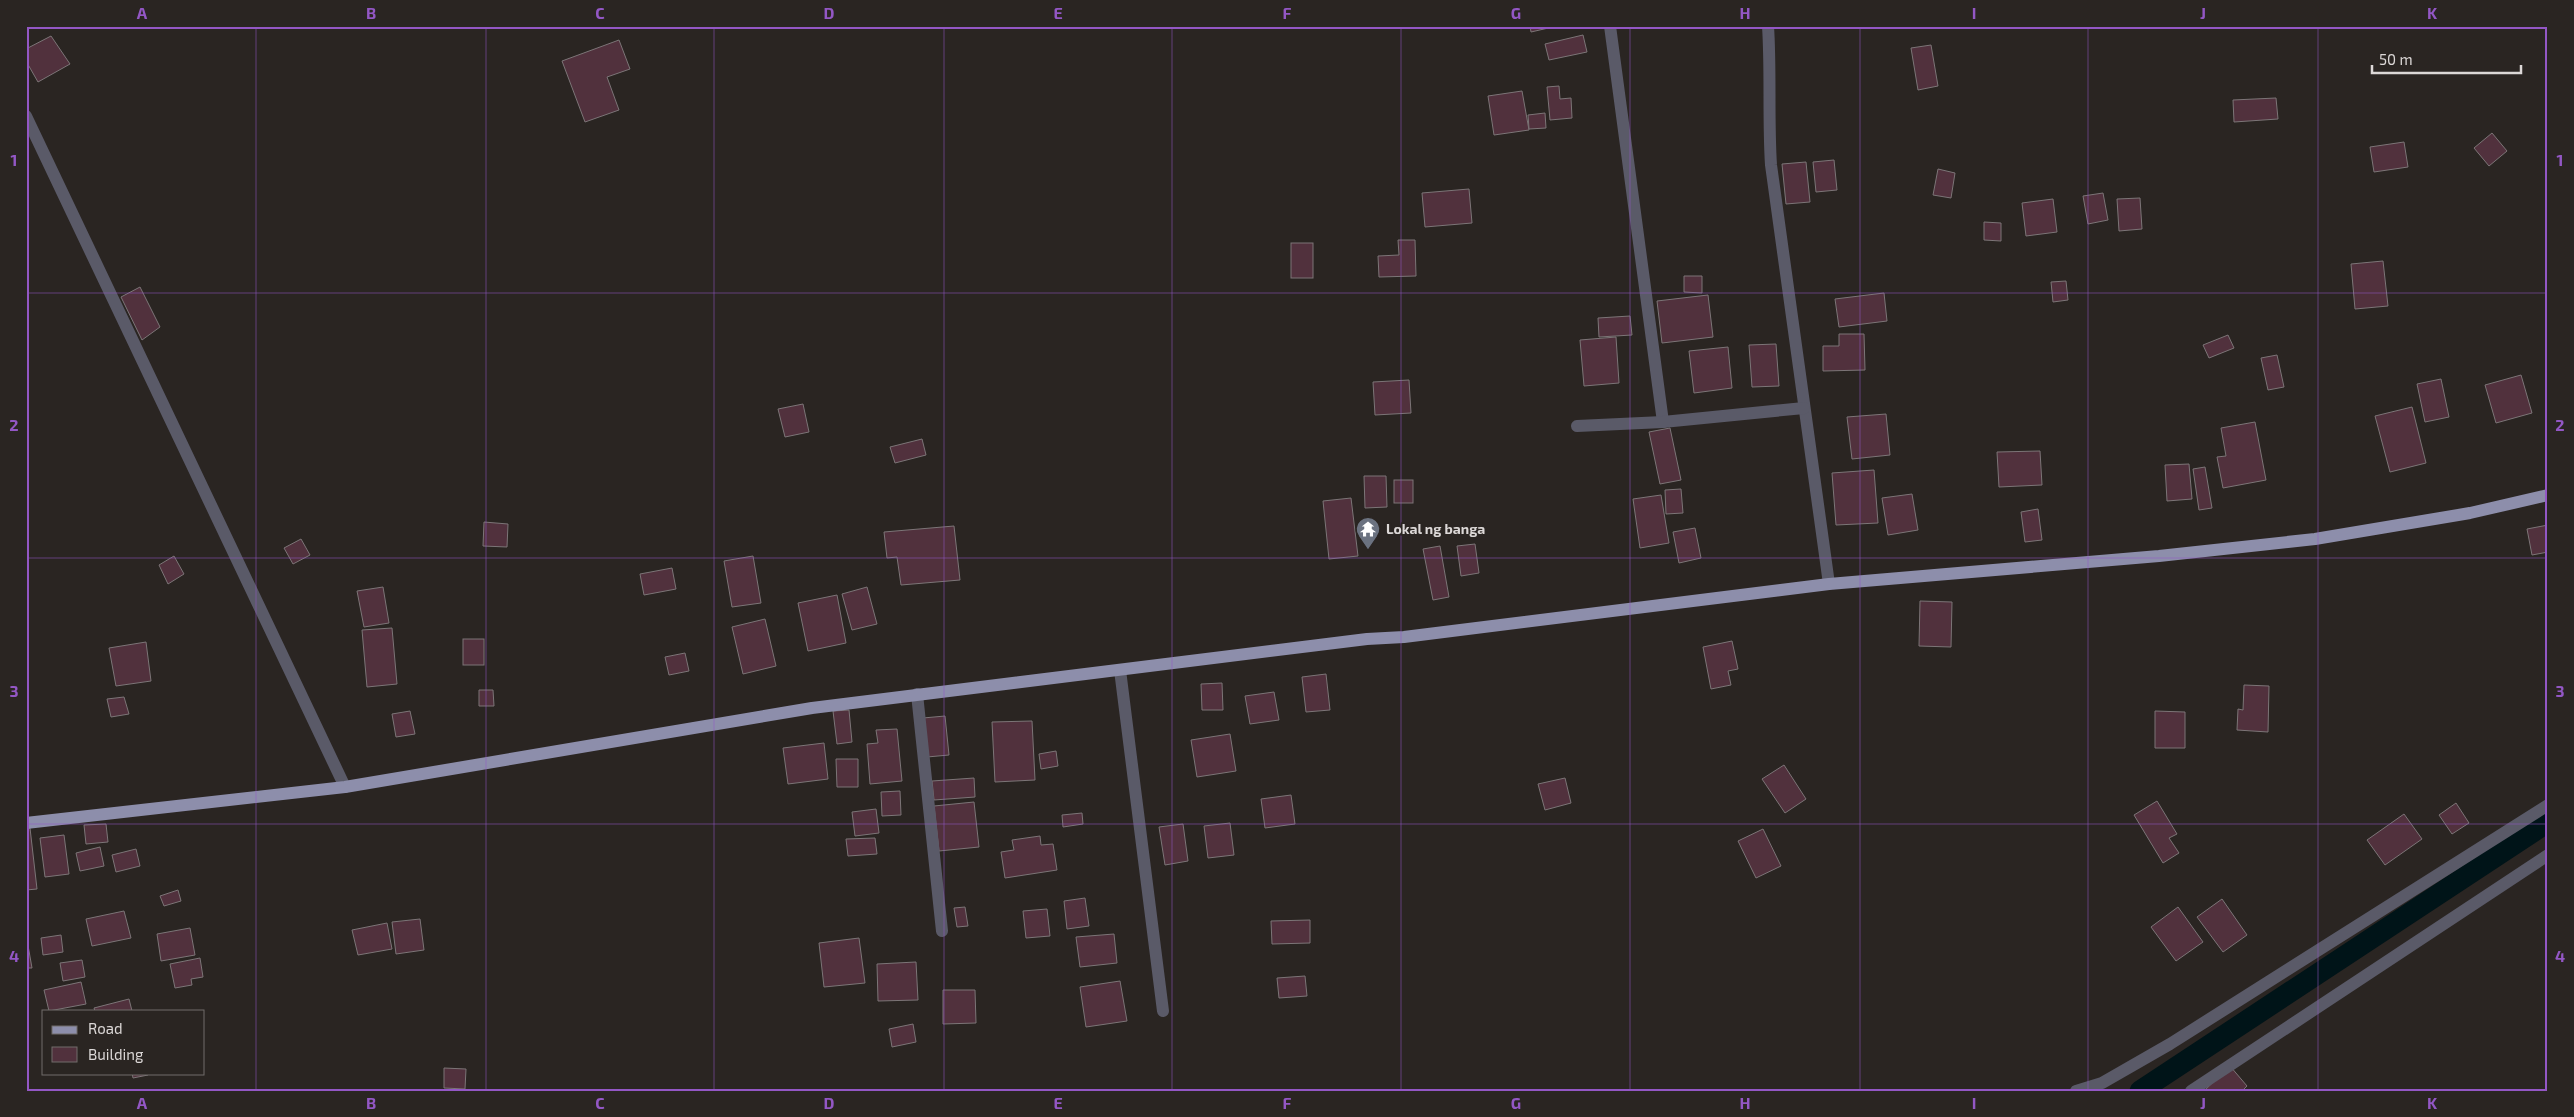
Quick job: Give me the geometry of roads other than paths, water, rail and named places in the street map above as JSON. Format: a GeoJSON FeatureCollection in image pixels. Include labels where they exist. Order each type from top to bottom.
{"type":"FeatureCollection","features":[{"type":"Feature","properties":{"kind":"main road"},"geometry":{"type":"LineString","coordinates":[[26,823],[345,787],[734,720],[916,694],[1829,584],[2159,556],[2314,539],[2470,513],[2548,495]]}},
{"type":"Feature","properties":{"kind":"street"},"geometry":{"type":"LineString","coordinates":[[1610,26],[1664,422]]}},
{"type":"Feature","properties":{"kind":"street"},"geometry":{"type":"LineString","coordinates":[[1768,26],[1770,51],[1768,118],[1771,164],[1829,584]]}},
{"type":"Feature","properties":{"kind":"street"},"geometry":{"type":"LineString","coordinates":[[26,116],[345,787]]}},
{"type":"Feature","properties":{"kind":"street"},"geometry":{"type":"LineString","coordinates":[[1577,426],[1664,422],[1804,408]]}},
{"type":"Feature","properties":{"kind":"street"},"geometry":{"type":"LineString","coordinates":[[1120,670],[1163,1011]]}},
{"type":"Feature","properties":{"kind":"street"},"geometry":{"type":"LineString","coordinates":[[916,694],[942,931]]}},
{"type":"Feature","properties":{"kind":"street"},"geometry":{"type":"LineString","coordinates":[[2076,1091],[2102,1083],[2170,1044],[2548,805]]}},
{"type":"Feature","properties":{"kind":"street"},"geometry":{"type":"LineString","coordinates":[[2191,1091],[2548,855]]}},
{"type":"Feature","properties":{"kind":"waterway"},"geometry":{"type":"LineString","coordinates":[[2140,1091],[2548,822]]}},
{"type":"Feature","properties":{"kind":"place","name":"Lokal ng banga"},"geometry":{"type":"Point","coordinates":[1368,550]}}]}
